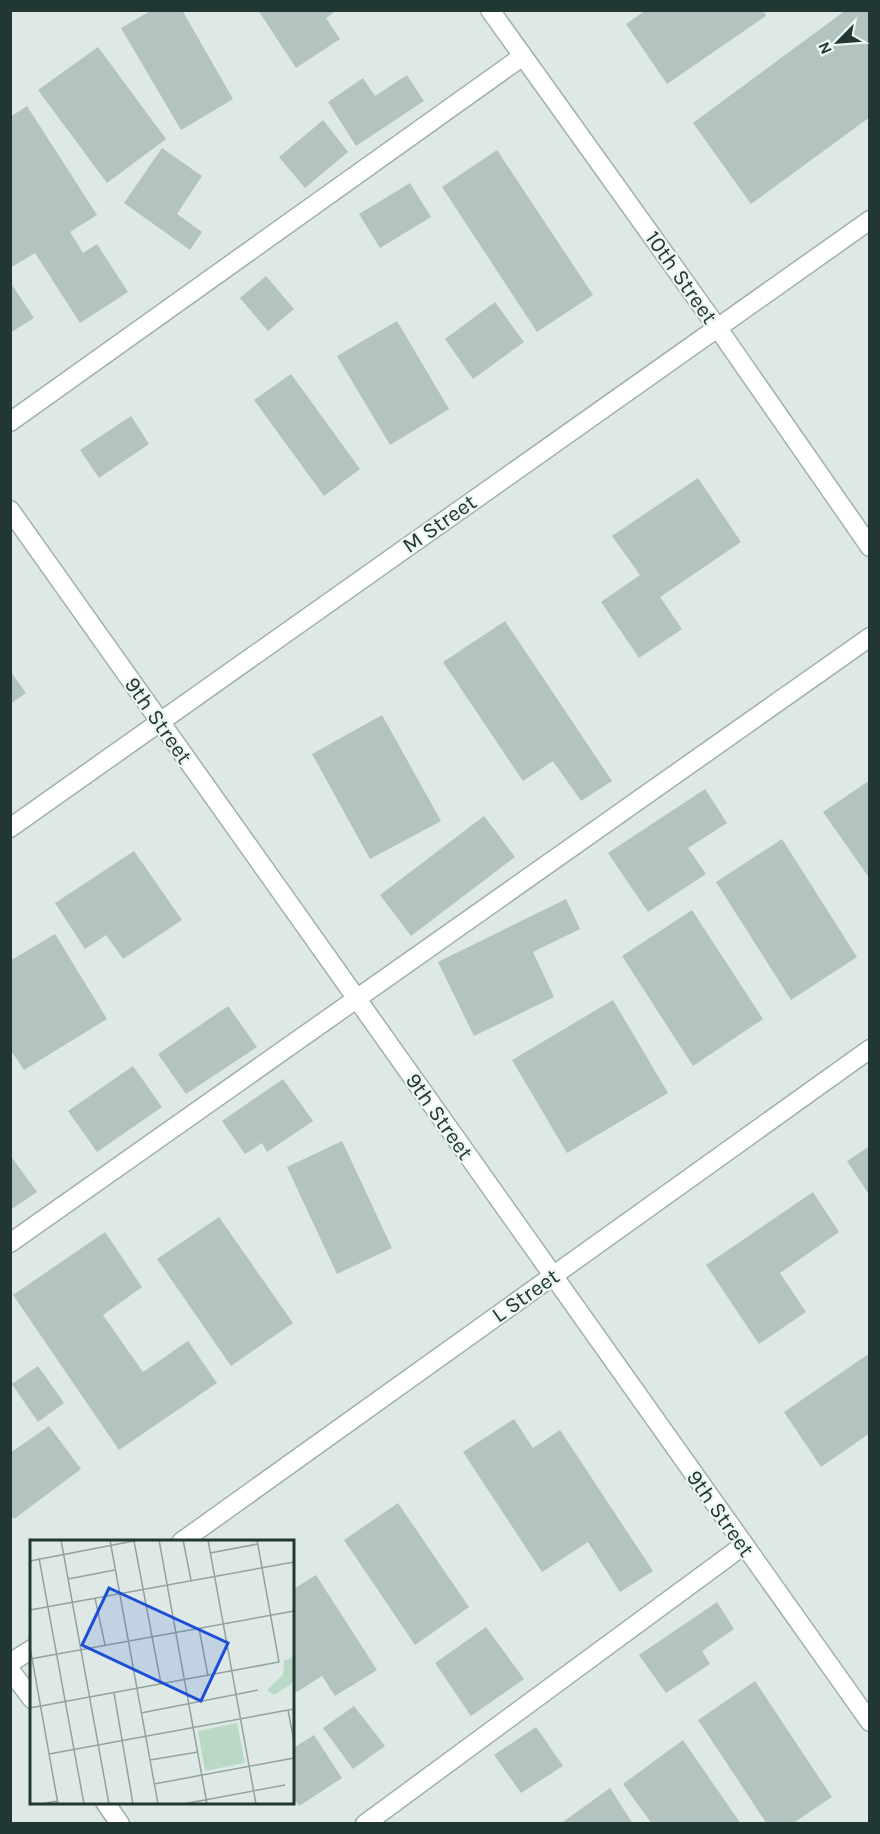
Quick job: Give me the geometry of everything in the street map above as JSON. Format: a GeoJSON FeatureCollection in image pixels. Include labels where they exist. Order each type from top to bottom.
{"type":"FeatureCollection","features":[{"type":"Feature","properties":{"kind":"street","name":"10th Street"},"geometry":{"type":"LineString","coordinates":[[490,10],[717,327],[870,547]]}},
{"type":"Feature","properties":{"kind":"street"},"geometry":{"type":"LineString","coordinates":[[10,422],[523,56]]}},
{"type":"Feature","properties":{"kind":"street","name":"M Street"},"geometry":{"type":"LineString","coordinates":[[10,828],[870,219]]}},
{"type":"Feature","properties":{"kind":"street","name":"9th Street"},"geometry":{"type":"LineString","coordinates":[[10,510],[870,1722]]}},
{"type":"Feature","properties":{"kind":"street"},"geometry":{"type":"LineString","coordinates":[[10,1244],[870,637]]}},
{"type":"Feature","properties":{"kind":"street","name":"L Street"},"geometry":{"type":"LineString","coordinates":[[184,1540],[870,1049]]}},
{"type":"Feature","properties":{"kind":"street"},"geometry":{"type":"LineString","coordinates":[[365,1824],[744,1545]]}},
{"type":"Feature","properties":{"kind":"street"},"geometry":{"type":"LineString","coordinates":[[10,1663],[30,1649]]}},
{"type":"Feature","properties":{"kind":"street"},"geometry":{"type":"LineString","coordinates":[[10,1670],[30,1696]]}},
{"type":"Feature","properties":{"kind":"street"},"geometry":{"type":"LineString","coordinates":[[106,1804],[120,1824]]}},
{"type":"Feature","properties":{"kind":"building"},"geometry":{"type":"Polygon","coordinates":[[[152,10],[182,10],[233,99],[181,130],[121,28],[152,10]]]}},
{"type":"Feature","properties":{"kind":"building"},"geometry":{"type":"Polygon","coordinates":[[[258,10],[337,10],[326,18],[340,39],[296,68],[258,10]]]}},
{"type":"Feature","properties":{"kind":"building"},"geometry":{"type":"Polygon","coordinates":[[[646,10],[763,10],[766,16],[667,84],[626,24],[646,10]]]}},
{"type":"Feature","properties":{"kind":"building"},"geometry":{"type":"Polygon","coordinates":[[[846,10],[870,10],[870,117],[751,204],[693,123],[846,10]]]}},
{"type":"Feature","properties":{"kind":"building"},"geometry":{"type":"Polygon","coordinates":[[[98,47],[166,139],[107,183],[38,90],[98,47]]]}},
{"type":"Feature","properties":{"kind":"building"},"geometry":{"type":"Polygon","coordinates":[[[407,75],[424,101],[356,146],[328,102],[363,78],[375,96],[407,75]]]}},
{"type":"Feature","properties":{"kind":"building"},"geometry":{"type":"Polygon","coordinates":[[[27,106],[97,215],[70,232],[83,253],[97,244],[128,292],[80,323],[35,253],[10,268],[10,117],[27,106]]]}},
{"type":"Feature","properties":{"kind":"building"},"geometry":{"type":"Polygon","coordinates":[[[323,120],[348,152],[305,188],[279,157],[323,120]]]}},
{"type":"Feature","properties":{"kind":"building"},"geometry":{"type":"Polygon","coordinates":[[[162,148],[202,176],[177,214],[202,232],[190,250],[124,203],[162,148]]]}},
{"type":"Feature","properties":{"kind":"building"},"geometry":{"type":"Polygon","coordinates":[[[497,150],[593,295],[537,332],[442,187],[497,150]]]}},
{"type":"Feature","properties":{"kind":"building"},"geometry":{"type":"Polygon","coordinates":[[[410,183],[431,217],[380,248],[359,214],[410,183]]]}},
{"type":"Feature","properties":{"kind":"building"},"geometry":{"type":"Polygon","coordinates":[[[266,276],[294,309],[268,331],[240,298],[266,276]]]}},
{"type":"Feature","properties":{"kind":"building"},"geometry":{"type":"Polygon","coordinates":[[[10,282],[34,318],[10,333],[10,282]]]}},
{"type":"Feature","properties":{"kind":"building"},"geometry":{"type":"Polygon","coordinates":[[[495,302],[524,342],[473,379],[445,339],[495,302]]]}},
{"type":"Feature","properties":{"kind":"building"},"geometry":{"type":"Polygon","coordinates":[[[397,321],[449,409],[390,445],[337,356],[397,321]]]}},
{"type":"Feature","properties":{"kind":"building"},"geometry":{"type":"Polygon","coordinates":[[[291,374],[360,469],[324,496],[254,400],[291,374]]]}},
{"type":"Feature","properties":{"kind":"building"},"geometry":{"type":"Polygon","coordinates":[[[131,416],[149,444],[99,478],[80,450],[131,416]]]}},
{"type":"Feature","properties":{"kind":"building"},"geometry":{"type":"Polygon","coordinates":[[[698,478],[741,542],[660,597],[682,629],[639,658],[601,602],[640,575],[612,536],[698,478]]]}},
{"type":"Feature","properties":{"kind":"building"},"geometry":{"type":"Polygon","coordinates":[[[505,621],[612,781],[581,801],[553,761],[523,781],[443,662],[505,621]]]}},
{"type":"Feature","properties":{"kind":"building"},"geometry":{"type":"Polygon","coordinates":[[[10,671],[26,693],[10,704],[10,671]]]}},
{"type":"Feature","properties":{"kind":"building"},"geometry":{"type":"Polygon","coordinates":[[[382,715],[441,821],[370,859],[312,754],[382,715]]]}},
{"type":"Feature","properties":{"kind":"building"},"geometry":{"type":"Polygon","coordinates":[[[870,780],[870,879],[823,812],[870,780]]]}},
{"type":"Feature","properties":{"kind":"building"},"geometry":{"type":"Polygon","coordinates":[[[705,789],[727,823],[688,848],[706,874],[648,912],[608,853],[705,789]]]}},
{"type":"Feature","properties":{"kind":"building"},"geometry":{"type":"Polygon","coordinates":[[[484,816],[515,857],[411,936],[380,895],[484,816]]]}},
{"type":"Feature","properties":{"kind":"building"},"geometry":{"type":"Polygon","coordinates":[[[782,839],[857,957],[791,1000],[716,882],[782,839]]]}},
{"type":"Feature","properties":{"kind":"building"},"geometry":{"type":"Polygon","coordinates":[[[134,851],[182,920],[123,959],[106,935],[85,949],[55,903],[134,851]]]}},
{"type":"Feature","properties":{"kind":"building"},"geometry":{"type":"Polygon","coordinates":[[[566,899],[580,929],[533,952],[554,997],[474,1036],[438,962],[566,899]]]}},
{"type":"Feature","properties":{"kind":"building"},"geometry":{"type":"Polygon","coordinates":[[[692,910],[763,1019],[693,1066],[622,956],[692,910]]]}},
{"type":"Feature","properties":{"kind":"building"},"geometry":{"type":"Polygon","coordinates":[[[55,934],[107,1019],[24,1070],[10,1049],[10,961],[55,934]]]}},
{"type":"Feature","properties":{"kind":"building"},"geometry":{"type":"Polygon","coordinates":[[[613,1000],[668,1093],[567,1153],[512,1060],[613,1000]]]}},
{"type":"Feature","properties":{"kind":"building"},"geometry":{"type":"Polygon","coordinates":[[[228,1006],[257,1047],[186,1094],[158,1054],[228,1006]]]}},
{"type":"Feature","properties":{"kind":"building"},"geometry":{"type":"Polygon","coordinates":[[[133,1066],[162,1107],[97,1152],[68,1111],[133,1066]]]}},
{"type":"Feature","properties":{"kind":"building"},"geometry":{"type":"Polygon","coordinates":[[[283,1079],[313,1121],[267,1152],[262,1143],[245,1154],[222,1121],[283,1079]]]}},
{"type":"Feature","properties":{"kind":"building"},"geometry":{"type":"Polygon","coordinates":[[[342,1141],[392,1248],[337,1274],[287,1167],[342,1141]]]}},
{"type":"Feature","properties":{"kind":"building"},"geometry":{"type":"Polygon","coordinates":[[[870,1146],[870,1196],[847,1161],[870,1146]]]}},
{"type":"Feature","properties":{"kind":"building"},"geometry":{"type":"Polygon","coordinates":[[[10,1155],[37,1192],[10,1210],[10,1155]]]}},
{"type":"Feature","properties":{"kind":"building"},"geometry":{"type":"Polygon","coordinates":[[[813,1192],[839,1232],[780,1273],[806,1312],[759,1344],[706,1265],[813,1192]]]}},
{"type":"Feature","properties":{"kind":"building"},"geometry":{"type":"Polygon","coordinates":[[[219,1217],[293,1323],[231,1366],[157,1259],[219,1217]]]}},
{"type":"Feature","properties":{"kind":"building"},"geometry":{"type":"Polygon","coordinates":[[[105,1232],[142,1287],[103,1315],[143,1372],[188,1341],[217,1383],[119,1450],[13,1295],[105,1232]]]}},
{"type":"Feature","properties":{"kind":"building"},"geometry":{"type":"Polygon","coordinates":[[[870,1353],[870,1433],[821,1467],[784,1412],[870,1353]]]}},
{"type":"Feature","properties":{"kind":"building"},"geometry":{"type":"Polygon","coordinates":[[[38,1366],[64,1403],[38,1422],[12,1384],[38,1366]]]}},
{"type":"Feature","properties":{"kind":"building"},"geometry":{"type":"Polygon","coordinates":[[[514,1419],[533,1448],[560,1430],[653,1571],[620,1592],[588,1542],[542,1572],[463,1452],[514,1419]]]}},
{"type":"Feature","properties":{"kind":"building"},"geometry":{"type":"Polygon","coordinates":[[[49,1426],[81,1469],[14,1519],[10,1514],[10,1453],[49,1426]]]}},
{"type":"Feature","properties":{"kind":"building"},"geometry":{"type":"Polygon","coordinates":[[[398,1503],[469,1607],[415,1645],[344,1540],[398,1503]]]}},
{"type":"Feature","properties":{"kind":"building"},"geometry":{"type":"Polygon","coordinates":[[[316,1575],[377,1670],[335,1696],[322,1676],[297,1692],[294,1688],[294,1589],[316,1575]]]}},
{"type":"Feature","properties":{"kind":"building"},"geometry":{"type":"Polygon","coordinates":[[[717,1602],[734,1629],[702,1651],[710,1664],[666,1693],[639,1655],[717,1602]]]}},
{"type":"Feature","properties":{"kind":"building"},"geometry":{"type":"Polygon","coordinates":[[[486,1627],[524,1679],[471,1716],[435,1663],[486,1627]]]}},
{"type":"Feature","properties":{"kind":"building"},"geometry":{"type":"Polygon","coordinates":[[[755,1681],[832,1797],[792,1824],[767,1824],[698,1720],[755,1681]]]}},
{"type":"Feature","properties":{"kind":"building"},"geometry":{"type":"Polygon","coordinates":[[[354,1706],[385,1746],[353,1769],[323,1728],[354,1706]]]}},
{"type":"Feature","properties":{"kind":"building"},"geometry":{"type":"Polygon","coordinates":[[[536,1727],[563,1766],[521,1793],[494,1755],[536,1727]]]}},
{"type":"Feature","properties":{"kind":"building"},"geometry":{"type":"Polygon","coordinates":[[[314,1735],[342,1778],[299,1806],[294,1799],[294,1748],[314,1735]]]}},
{"type":"Feature","properties":{"kind":"building"},"geometry":{"type":"Polygon","coordinates":[[[683,1740],[741,1824],[652,1824],[623,1784],[683,1740]]]}},
{"type":"Feature","properties":{"kind":"building"},"geometry":{"type":"Polygon","coordinates":[[[610,1788],[633,1824],[560,1824],[610,1788]]]}}]}
